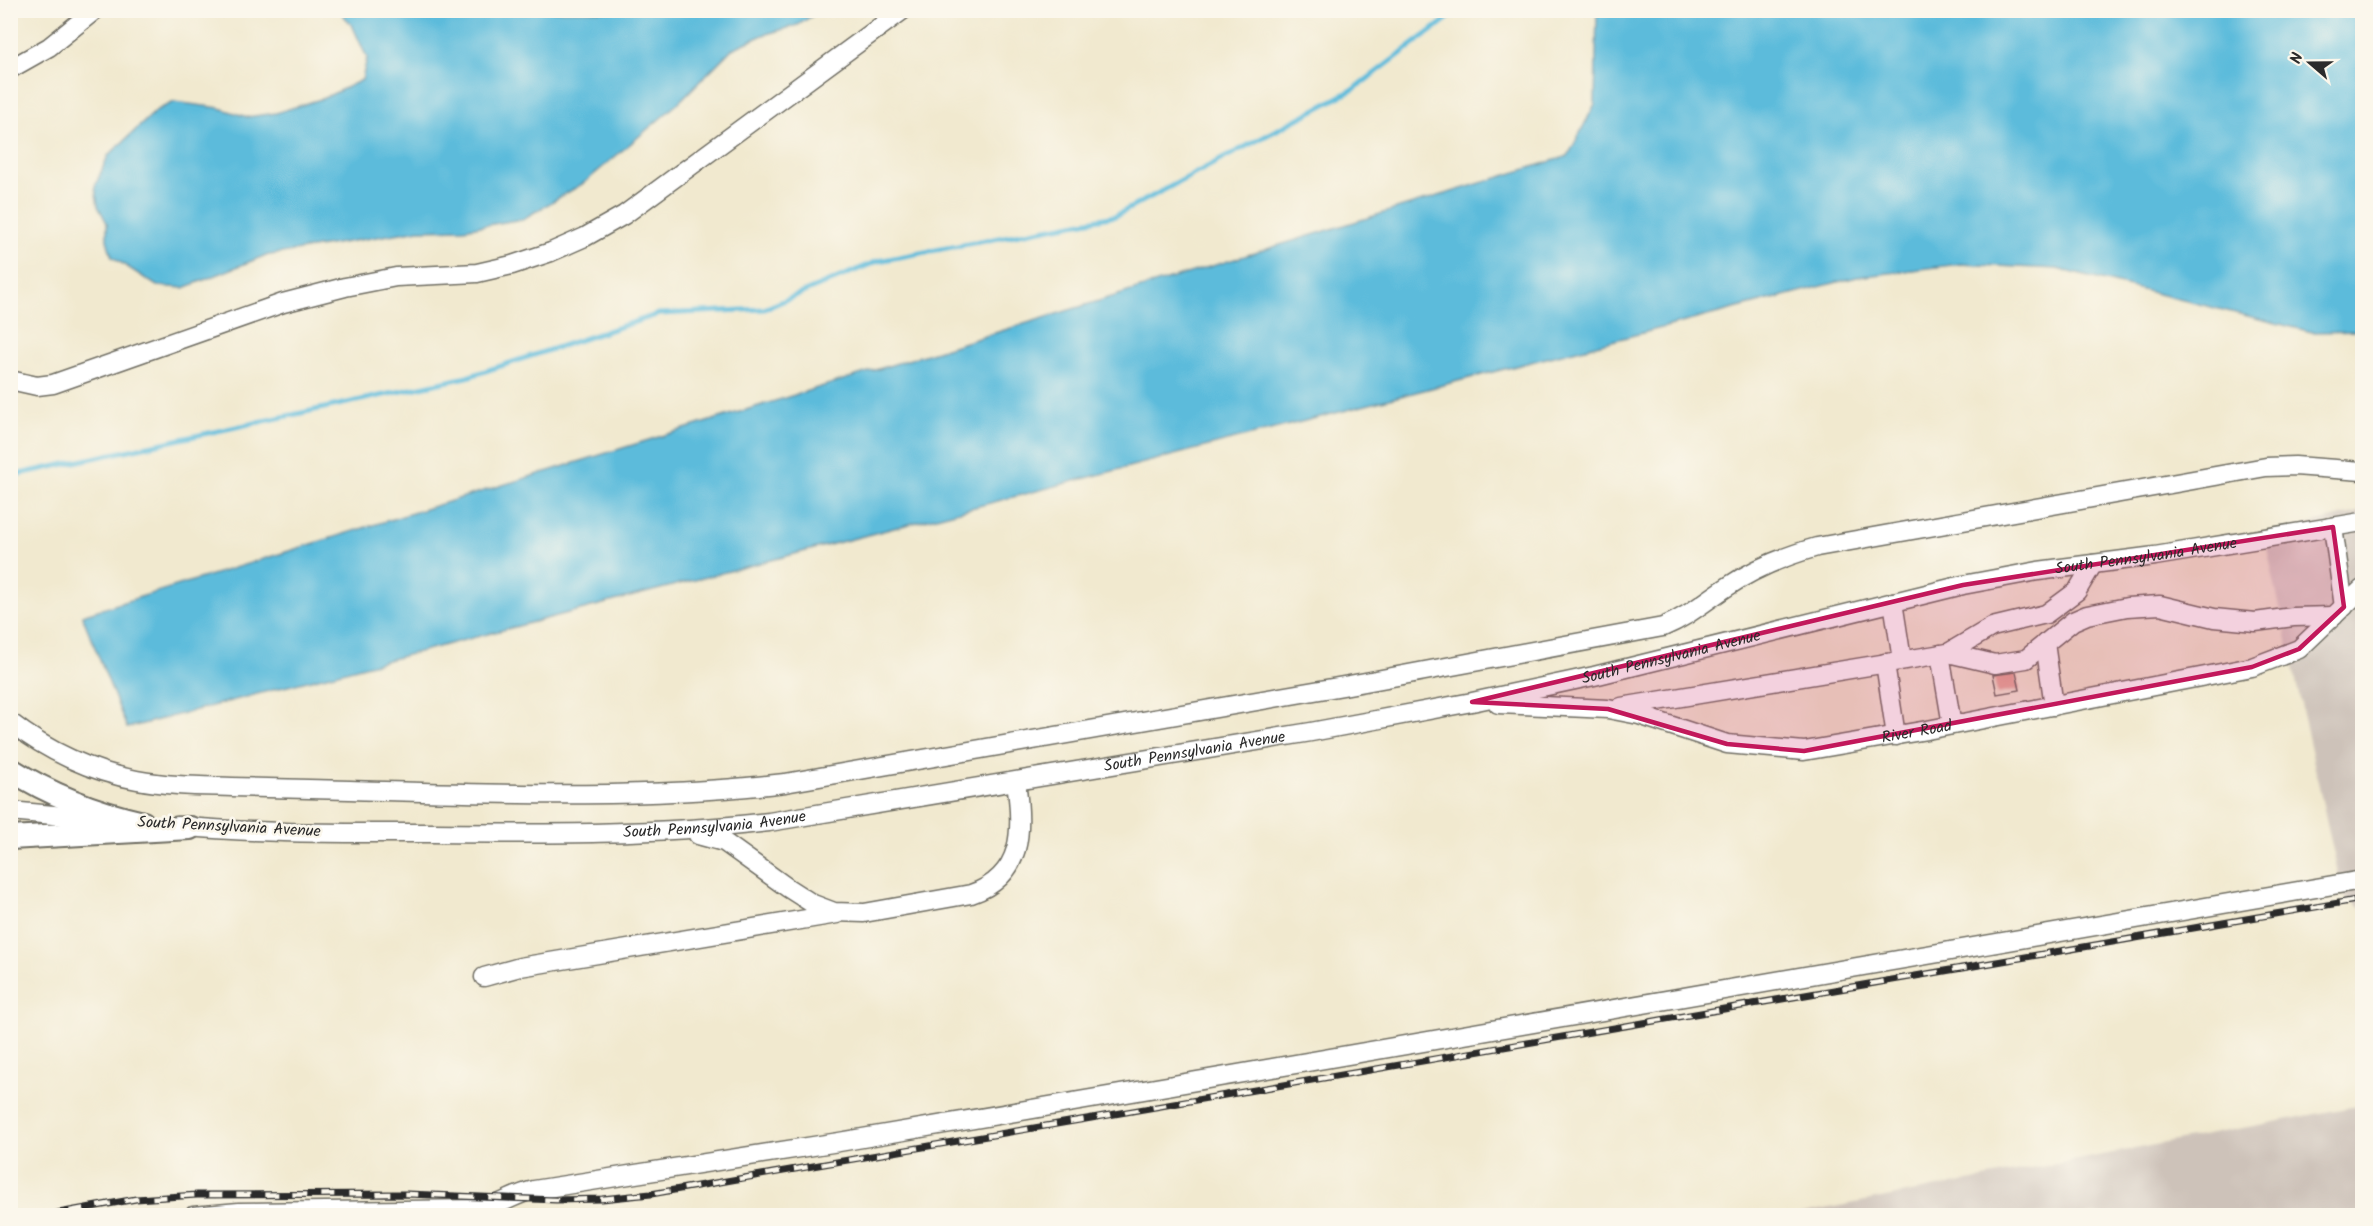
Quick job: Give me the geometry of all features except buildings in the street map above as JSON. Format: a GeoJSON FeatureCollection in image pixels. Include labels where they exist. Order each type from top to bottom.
{"type":"FeatureCollection","features":[{"type":"Feature","properties":{"kind":"main road"},"geometry":{"type":"LineString","coordinates":[[10,769],[59,796],[92,810],[148,824]]}},
{"type":"Feature","properties":{"kind":"main road"},"geometry":{"type":"LineString","coordinates":[[10,838],[190,828]]}},
{"type":"Feature","properties":{"kind":"street"},"geometry":{"type":"LineString","coordinates":[[10,69],[49,47],[95,10]]}},
{"type":"Feature","properties":{"kind":"street"},"geometry":{"type":"LineString","coordinates":[[10,380],[37,386],[53,384],[283,303],[396,277],[477,273],[512,265],[551,252],[585,237],[624,214],[903,10]]}},
{"type":"Feature","properties":{"kind":"street"},"geometry":{"type":"LineString","coordinates":[[10,723],[59,754],[98,770],[138,780],[194,786],[420,792],[650,794],[718,791],[785,783],[1349,685],[1663,627],[1698,609],[1725,588],[1754,570],[1785,556],[1817,547],[2266,466],[2362,471]]}},
{"type":"Feature","properties":{"kind":"street","name":"South Pennsylvania Avenue"},"geometry":{"type":"LineString","coordinates":[[10,811],[190,828],[348,833],[583,834],[663,831],[769,822],[1311,732],[1472,702],[1594,676],[1963,585],[2038,571],[2156,556],[2362,522]]}},
{"type":"Feature","properties":{"kind":"street"},"geometry":{"type":"LineString","coordinates":[[1608,709],[1944,654],[1995,664],[2026,659],[2073,621],[2087,615],[2127,607],[2160,605],[2214,618],[2255,622],[2339,612],[2334,527]]}},
{"type":"Feature","properties":{"kind":"street"},"geometry":{"type":"LineString","coordinates":[[1944,654],[1992,627],[2046,614],[2077,591],[2093,564]]}},
{"type":"Feature","properties":{"kind":"street","name":"River Road"},"geometry":{"type":"LineString","coordinates":[[1472,702],[1608,709],[1639,715],[1727,744],[1804,751],[1896,736],[2252,667],[2299,648],[2362,589]]}},
{"type":"Feature","properties":{"kind":"street"},"geometry":{"type":"LineString","coordinates":[[1893,602],[1896,736]]}},
{"type":"Feature","properties":{"kind":"street"},"geometry":{"type":"LineString","coordinates":[[2045,644],[2054,706]]}},
{"type":"Feature","properties":{"kind":"street"},"geometry":{"type":"LineString","coordinates":[[1944,654],[1952,725]]}},
{"type":"Feature","properties":{"kind":"street"},"geometry":{"type":"LineString","coordinates":[[484,977],[520,967],[845,913],[875,911],[971,894],[986,889],[1005,872],[1019,840],[1021,814],[1016,782]]}},
{"type":"Feature","properties":{"kind":"street"},"geometry":{"type":"LineString","coordinates":[[663,831],[696,834],[724,842],[813,904],[834,912],[845,913]]}},
{"type":"Feature","properties":{"kind":"street"},"geometry":{"type":"LineString","coordinates":[[193,1215],[239,1212],[482,1209],[534,1190],[838,1142],[2362,880]]}},
{"type":"Feature","properties":{"kind":"highlighted area"},"geometry":{"type":"Polygon","coordinates":[[[2333,527],[2344,607],[2299,649],[2252,667],[1804,751],[1727,744],[1608,709],[1472,702],[1963,585],[2333,527]]]}},
{"type":"Feature","properties":{"kind":"shaded area"},"geometry":{"type":"Polygon","coordinates":[[[2362,511],[2362,909],[2343,896],[2264,535],[2362,511]]]}},
{"type":"Feature","properties":{"kind":"shaded area"},"geometry":{"type":"Polygon","coordinates":[[[2362,1105],[2362,1215],[1793,1215],[2362,1105]]]}},
{"type":"Feature","properties":{"kind":"water"},"geometry":{"type":"Polygon","coordinates":[[[340,11],[819,11],[798,25],[763,35],[732,49],[676,105],[584,183],[523,219],[463,229],[419,230],[264,256],[184,288],[157,286],[112,257],[107,240],[107,223],[98,206],[95,186],[108,156],[157,110],[174,102],[220,108],[247,117],[276,113],[324,98],[362,80],[367,58],[353,27],[340,11]]]}},
{"type":"Feature","properties":{"kind":"water"},"geometry":{"type":"Polygon","coordinates":[[[1597,11],[2362,11],[2362,331],[2312,332],[2057,269],[1960,264],[1857,277],[127,728],[82,615],[1568,156],[1595,104],[1597,11]]]}},
{"type":"Feature","properties":{"kind":"waterway"},"geometry":{"type":"LineString","coordinates":[[10,476],[467,377],[659,314],[764,309],[878,261],[1115,216],[1354,89],[1459,10]]}},
{"type":"Feature","properties":{"kind":"railway"},"geometry":{"type":"LineString","coordinates":[[42,1216],[136,1199],[197,1195],[407,1194],[556,1200],[602,1199],[651,1194],[2362,899]]}}]}
